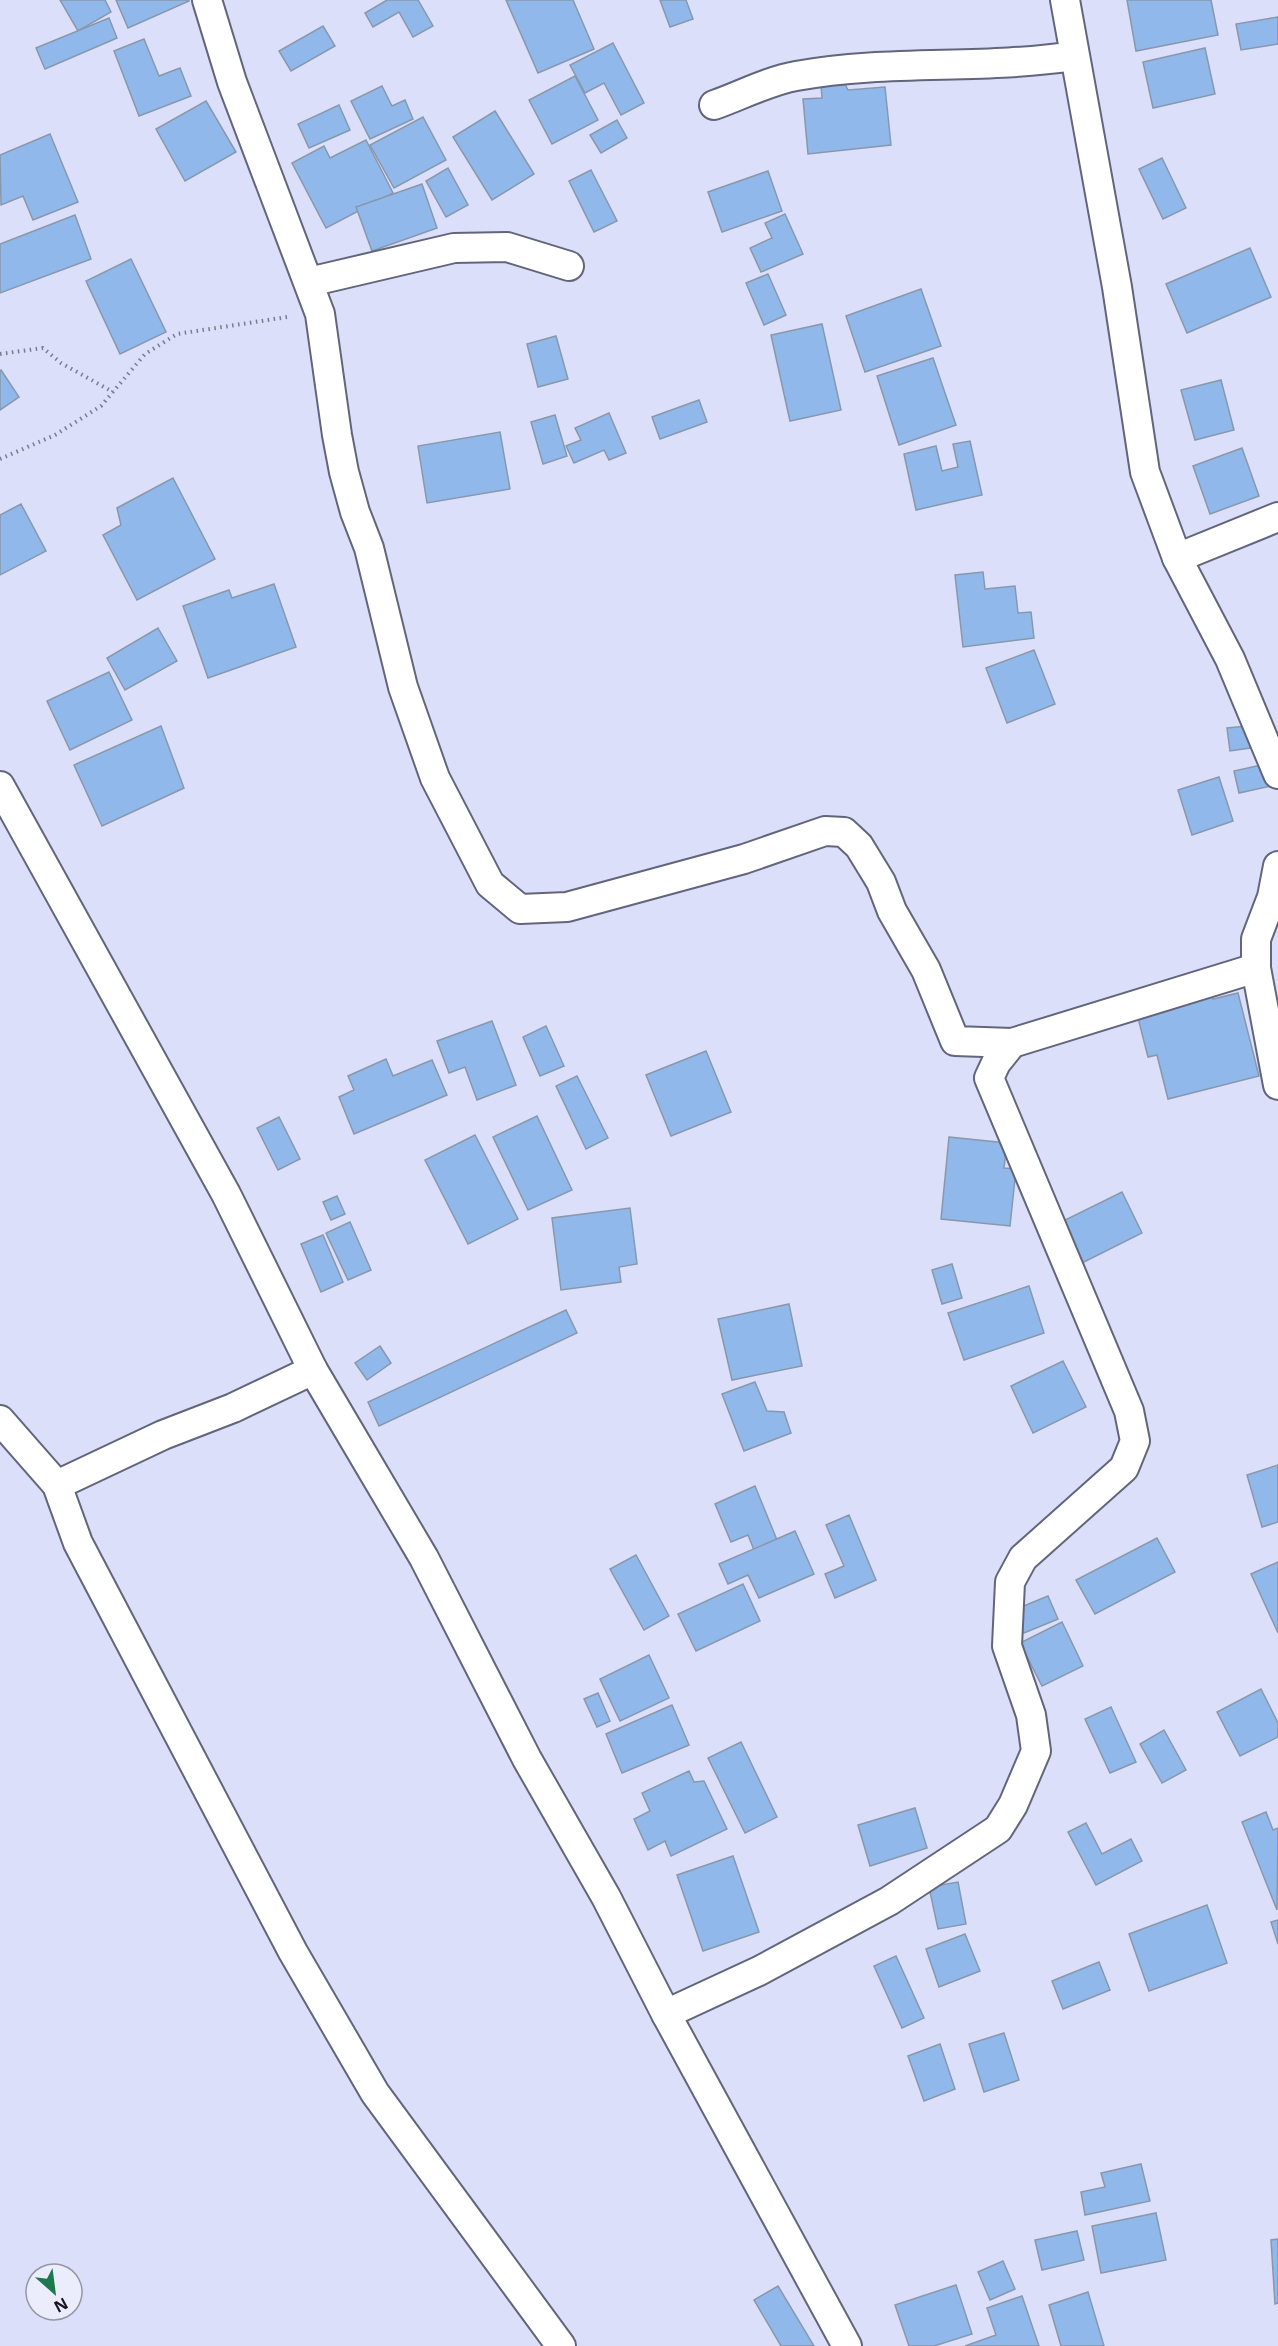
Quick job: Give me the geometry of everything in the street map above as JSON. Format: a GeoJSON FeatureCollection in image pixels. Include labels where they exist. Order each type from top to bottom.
{"type":"FeatureCollection","features":[{"type":"Feature","properties":{"kind":"street"},"geometry":{"type":"LineString","coordinates":[[207,0],[232,82],[320,314],[344,472],[355,512],[369,548],[403,687],[435,778],[490,884],[520,909],[567,907],[744,859],[825,831],[844,832],[859,846],[880,882],[892,911],[926,970],[955,1041],[1012,1043],[1256,968]]}},
{"type":"Feature","properties":{"kind":"street"},"geometry":{"type":"LineString","coordinates":[[1065,0],[1117,287],[1145,472],[1177,558],[1230,659],[1278,774]]}},
{"type":"Feature","properties":{"kind":"street"},"geometry":{"type":"LineString","coordinates":[[714,105],[794,76],[861,68],[1031,62],[1074,56]]}},
{"type":"Feature","properties":{"kind":"street"},"geometry":{"type":"LineString","coordinates":[[309,282],[454,248],[507,247],[568,266]]}},
{"type":"Feature","properties":{"kind":"street"},"geometry":{"type":"LineString","coordinates":[[1177,558],[1278,517]]}},
{"type":"Feature","properties":{"kind":"street"},"geometry":{"type":"LineString","coordinates":[[0,786],[226,1194],[313,1370],[424,1558],[527,1759],[606,1897],[666,2014],[847,2346]]}},
{"type":"Feature","properties":{"kind":"street"},"geometry":{"type":"LineString","coordinates":[[1278,866],[1272,897],[1256,939],[1256,968],[1278,1086]]}},
{"type":"Feature","properties":{"kind":"street"},"geometry":{"type":"LineString","coordinates":[[666,2014],[759,1971],[889,1901],[998,1829],[1013,1805],[1036,1751],[1031,1715],[1007,1646],[1010,1582],[1023,1558],[1124,1468],[1136,1441],[1129,1411],[989,1078],[996,1063],[1012,1043]]}},
{"type":"Feature","properties":{"kind":"street"},"geometry":{"type":"LineString","coordinates":[[57,1485],[163,1435],[233,1408],[313,1370]]}},
{"type":"Feature","properties":{"kind":"street"},"geometry":{"type":"LineString","coordinates":[[0,1420],[57,1485],[89,1564],[293,1952],[375,2093],[561,2346]]}},
{"type":"Feature","properties":{"kind":"path"},"geometry":{"type":"LineString","coordinates":[[0,459],[55,435],[101,406],[145,354],[177,334],[266,319],[320,314]]}},
{"type":"Feature","properties":{"kind":"path"},"geometry":{"type":"LineString","coordinates":[[0,354],[43,348],[62,363],[113,392]]}},
{"type":"Feature","properties":{"kind":"building"},"geometry":{"type":"Polygon","coordinates":[[[60,0],[105,0],[111,12],[78,31],[60,0]]]}},
{"type":"Feature","properties":{"kind":"building"},"geometry":{"type":"Polygon","coordinates":[[[116,0],[189,0],[189,1],[128,28],[116,0]]]}},
{"type":"Feature","properties":{"kind":"building"},"geometry":{"type":"Polygon","coordinates":[[[387,0],[418,0],[433,26],[413,37],[399,12],[373,27],[365,13],[387,0]]]}},
{"type":"Feature","properties":{"kind":"building"},"geometry":{"type":"Polygon","coordinates":[[[506,0],[573,0],[594,49],[538,73],[506,0]]]}},
{"type":"Feature","properties":{"kind":"building"},"geometry":{"type":"Polygon","coordinates":[[[660,0],[686,0],[693,19],[670,27],[660,0]]]}},
{"type":"Feature","properties":{"kind":"building"},"geometry":{"type":"Polygon","coordinates":[[[1127,0],[1211,0],[1218,35],[1136,51],[1127,0]]]}},
{"type":"Feature","properties":{"kind":"building"},"geometry":{"type":"Polygon","coordinates":[[[1278,17],[1278,44],[1241,50],[1236,24],[1278,17]]]}},
{"type":"Feature","properties":{"kind":"building"},"geometry":{"type":"Polygon","coordinates":[[[109,18],[117,38],[45,69],[36,48],[109,18]]]}},
{"type":"Feature","properties":{"kind":"building"},"geometry":{"type":"Polygon","coordinates":[[[323,26],[335,46],[291,71],[279,51],[323,26]]]}},
{"type":"Feature","properties":{"kind":"building"},"geometry":{"type":"Polygon","coordinates":[[[144,39],[159,76],[180,68],[191,96],[139,116],[114,51],[144,39]]]}},
{"type":"Feature","properties":{"kind":"building"},"geometry":{"type":"Polygon","coordinates":[[[613,43],[644,103],[621,115],[604,83],[585,93],[570,65],[613,43]]]}},
{"type":"Feature","properties":{"kind":"building"},"geometry":{"type":"Polygon","coordinates":[[[1205,48],[1215,94],[1153,108],[1143,62],[1205,48]]]}},
{"type":"Feature","properties":{"kind":"building"},"geometry":{"type":"Polygon","coordinates":[[[575,76],[598,120],[552,144],[529,100],[575,76]]]}},
{"type":"Feature","properties":{"kind":"building"},"geometry":{"type":"Polygon","coordinates":[[[844,82],[848,90],[885,87],[891,145],[808,154],[803,99],[822,98],[821,85],[844,82]]]}},
{"type":"Feature","properties":{"kind":"building"},"geometry":{"type":"Polygon","coordinates":[[[382,86],[392,106],[405,100],[413,119],[370,139],[351,101],[382,86]]]}},
{"type":"Feature","properties":{"kind":"building"},"geometry":{"type":"Polygon","coordinates":[[[206,101],[236,152],[185,181],[156,129],[206,101]]]}},
{"type":"Feature","properties":{"kind":"building"},"geometry":{"type":"Polygon","coordinates":[[[339,105],[350,130],[309,148],[298,124],[339,105]]]}},
{"type":"Feature","properties":{"kind":"building"},"geometry":{"type":"Polygon","coordinates":[[[495,111],[534,174],[492,200],[453,137],[495,111]]]}},
{"type":"Feature","properties":{"kind":"building"},"geometry":{"type":"Polygon","coordinates":[[[423,117],[446,160],[394,188],[370,145],[423,117]]]}},
{"type":"Feature","properties":{"kind":"building"},"geometry":{"type":"Polygon","coordinates":[[[617,120],[627,138],[601,153],[590,135],[617,120]]]}},
{"type":"Feature","properties":{"kind":"building"},"geometry":{"type":"Polygon","coordinates":[[[50,134],[78,202],[33,220],[23,196],[1,205],[0,155],[50,134]]]}},
{"type":"Feature","properties":{"kind":"building"},"geometry":{"type":"Polygon","coordinates":[[[366,140],[393,193],[326,228],[292,163],[324,146],[330,158],[366,140]]]}},
{"type":"Feature","properties":{"kind":"building"},"geometry":{"type":"Polygon","coordinates":[[[1162,158],[1186,208],[1163,219],[1139,169],[1162,158]]]}},
{"type":"Feature","properties":{"kind":"building"},"geometry":{"type":"Polygon","coordinates":[[[448,168],[468,205],[446,217],[426,181],[448,168]]]}},
{"type":"Feature","properties":{"kind":"building"},"geometry":{"type":"Polygon","coordinates":[[[591,170],[617,221],[594,232],[569,181],[591,170]]]}},
{"type":"Feature","properties":{"kind":"building"},"geometry":{"type":"Polygon","coordinates":[[[768,171],[782,211],[722,232],[708,192],[768,171]]]}},
{"type":"Feature","properties":{"kind":"building"},"geometry":{"type":"Polygon","coordinates":[[[422,184],[437,228],[372,251],[356,207],[422,184]]]}},
{"type":"Feature","properties":{"kind":"building"},"geometry":{"type":"Polygon","coordinates":[[[785,214],[803,254],[761,272],[750,248],[772,238],[765,223],[785,214]]]}},
{"type":"Feature","properties":{"kind":"building"},"geometry":{"type":"Polygon","coordinates":[[[75,215],[91,259],[0,293],[0,244],[75,215]]]}},
{"type":"Feature","properties":{"kind":"building"},"geometry":{"type":"Polygon","coordinates":[[[1250,248],[1271,297],[1187,333],[1166,284],[1250,248]]]}},
{"type":"Feature","properties":{"kind":"building"},"geometry":{"type":"Polygon","coordinates":[[[131,259],[166,332],[120,354],[86,281],[131,259]]]}},
{"type":"Feature","properties":{"kind":"building"},"geometry":{"type":"Polygon","coordinates":[[[768,274],[786,315],[764,325],[746,283],[768,274]]]}},
{"type":"Feature","properties":{"kind":"building"},"geometry":{"type":"Polygon","coordinates":[[[921,289],[941,346],[865,372],[846,316],[921,289]]]}},
{"type":"Feature","properties":{"kind":"building"},"geometry":{"type":"Polygon","coordinates":[[[822,324],[841,410],[790,421],[771,335],[822,324]]]}},
{"type":"Feature","properties":{"kind":"building"},"geometry":{"type":"Polygon","coordinates":[[[556,336],[568,379],[538,387],[527,344],[556,336]]]}},
{"type":"Feature","properties":{"kind":"building"},"geometry":{"type":"Polygon","coordinates":[[[933,358],[956,425],[899,445],[877,376],[933,358]]]}},
{"type":"Feature","properties":{"kind":"building"},"geometry":{"type":"Polygon","coordinates":[[[0,371],[19,397],[0,410],[0,371]]]}},
{"type":"Feature","properties":{"kind":"building"},"geometry":{"type":"Polygon","coordinates":[[[1221,380],[1234,430],[1195,440],[1181,390],[1221,380]]]}},
{"type":"Feature","properties":{"kind":"building"},"geometry":{"type":"Polygon","coordinates":[[[699,400],[707,422],[660,439],[652,417],[699,400]]]}},
{"type":"Feature","properties":{"kind":"building"},"geometry":{"type":"Polygon","coordinates":[[[609,413],[626,453],[609,460],[604,450],[574,463],[566,446],[581,440],[575,428],[609,413]]]}},
{"type":"Feature","properties":{"kind":"building"},"geometry":{"type":"Polygon","coordinates":[[[555,415],[567,456],[543,464],[531,422],[555,415]]]}},
{"type":"Feature","properties":{"kind":"building"},"geometry":{"type":"Polygon","coordinates":[[[500,432],[510,489],[427,503],[418,446],[500,432]]]}},
{"type":"Feature","properties":{"kind":"building"},"geometry":{"type":"Polygon","coordinates":[[[970,441],[982,495],[916,510],[904,454],[936,446],[942,471],[958,467],[953,444],[970,441]]]}},
{"type":"Feature","properties":{"kind":"building"},"geometry":{"type":"Polygon","coordinates":[[[1242,448],[1259,496],[1210,514],[1193,466],[1242,448]]]}},
{"type":"Feature","properties":{"kind":"building"},"geometry":{"type":"Polygon","coordinates":[[[173,478],[215,559],[137,600],[103,535],[121,525],[117,508],[173,478]]]}},
{"type":"Feature","properties":{"kind":"building"},"geometry":{"type":"Polygon","coordinates":[[[21,504],[46,551],[0,575],[0,515],[21,504]]]}},
{"type":"Feature","properties":{"kind":"building"},"geometry":{"type":"Polygon","coordinates":[[[983,572],[985,589],[1015,586],[1018,613],[1031,612],[1034,638],[963,647],[955,575],[983,572]]]}},
{"type":"Feature","properties":{"kind":"building"},"geometry":{"type":"Polygon","coordinates":[[[274,584],[296,647],[208,678],[183,606],[229,590],[232,598],[274,584]]]}},
{"type":"Feature","properties":{"kind":"building"},"geometry":{"type":"Polygon","coordinates":[[[158,628],[177,661],[125,690],[107,658],[158,628]]]}},
{"type":"Feature","properties":{"kind":"building"},"geometry":{"type":"Polygon","coordinates":[[[1034,650],[1055,704],[1007,723],[986,668],[1034,650]]]}},
{"type":"Feature","properties":{"kind":"building"},"geometry":{"type":"Polygon","coordinates":[[[109,672],[132,720],[70,750],[47,701],[109,672]]]}},
{"type":"Feature","properties":{"kind":"building"},"geometry":{"type":"Polygon","coordinates":[[[161,726],[184,788],[102,826],[74,765],[161,726]]]}},
{"type":"Feature","properties":{"kind":"building"},"geometry":{"type":"Polygon","coordinates":[[[1248,726],[1250,748],[1230,751],[1227,728],[1248,726]]]}},
{"type":"Feature","properties":{"kind":"building"},"geometry":{"type":"Polygon","coordinates":[[[1266,764],[1271,786],[1239,793],[1234,771],[1266,764]]]}},
{"type":"Feature","properties":{"kind":"building"},"geometry":{"type":"Polygon","coordinates":[[[1219,777],[1233,821],[1192,835],[1178,790],[1219,777]]]}},
{"type":"Feature","properties":{"kind":"building"},"geometry":{"type":"Polygon","coordinates":[[[1210,988],[1213,999],[1238,993],[1259,1076],[1168,1099],[1157,1055],[1148,1057],[1135,1006],[1210,988]]]}},
{"type":"Feature","properties":{"kind":"building"},"geometry":{"type":"Polygon","coordinates":[[[492,1021],[516,1085],[477,1100],[465,1067],[449,1073],[437,1041],[492,1021]]]}},
{"type":"Feature","properties":{"kind":"building"},"geometry":{"type":"Polygon","coordinates":[[[546,1026],[564,1066],[540,1076],[523,1037],[546,1026]]]}},
{"type":"Feature","properties":{"kind":"building"},"geometry":{"type":"Polygon","coordinates":[[[706,1051],[731,1112],[671,1136],[646,1075],[706,1051]]]}},
{"type":"Feature","properties":{"kind":"building"},"geometry":{"type":"Polygon","coordinates":[[[386,1059],[393,1076],[432,1060],[447,1095],[354,1134],[339,1097],[354,1090],[348,1076],[386,1059]]]}},
{"type":"Feature","properties":{"kind":"building"},"geometry":{"type":"Polygon","coordinates":[[[577,1076],[608,1138],[586,1149],[556,1086],[577,1076]]]}},
{"type":"Feature","properties":{"kind":"building"},"geometry":{"type":"Polygon","coordinates":[[[537,1116],[572,1190],[528,1210],[493,1137],[537,1116]]]}},
{"type":"Feature","properties":{"kind":"building"},"geometry":{"type":"Polygon","coordinates":[[[279,1117],[300,1159],[278,1170],[257,1128],[279,1117]]]}},
{"type":"Feature","properties":{"kind":"building"},"geometry":{"type":"Polygon","coordinates":[[[475,1135],[518,1219],[468,1244],[425,1160],[475,1135]]]}},
{"type":"Feature","properties":{"kind":"building"},"geometry":{"type":"Polygon","coordinates":[[[949,1137],[1007,1143],[1004,1168],[1016,1169],[1010,1226],[941,1219],[949,1137]]]}},
{"type":"Feature","properties":{"kind":"building"},"geometry":{"type":"Polygon","coordinates":[[[1122,1192],[1142,1233],[1080,1264],[1059,1223],[1122,1192]]]}},
{"type":"Feature","properties":{"kind":"building"},"geometry":{"type":"Polygon","coordinates":[[[337,1196],[345,1214],[331,1220],[323,1202],[337,1196]]]}},
{"type":"Feature","properties":{"kind":"building"},"geometry":{"type":"Polygon","coordinates":[[[630,1208],[637,1264],[619,1267],[621,1282],[561,1290],[552,1218],[630,1208]]]}},
{"type":"Feature","properties":{"kind":"building"},"geometry":{"type":"Polygon","coordinates":[[[350,1222],[371,1270],[348,1280],[326,1233],[350,1222]]]}},
{"type":"Feature","properties":{"kind":"building"},"geometry":{"type":"Polygon","coordinates":[[[323,1235],[343,1282],[321,1292],[301,1244],[323,1235]]]}},
{"type":"Feature","properties":{"kind":"building"},"geometry":{"type":"Polygon","coordinates":[[[952,1264],[962,1298],[942,1304],[932,1270],[952,1264]]]}},
{"type":"Feature","properties":{"kind":"building"},"geometry":{"type":"Polygon","coordinates":[[[1029,1286],[1044,1333],[964,1360],[948,1313],[1029,1286]]]}},
{"type":"Feature","properties":{"kind":"building"},"geometry":{"type":"Polygon","coordinates":[[[789,1304],[802,1366],[732,1380],[718,1319],[789,1304]]]}},
{"type":"Feature","properties":{"kind":"building"},"geometry":{"type":"Polygon","coordinates":[[[566,1310],[577,1333],[379,1426],[368,1402],[566,1310]]]}},
{"type":"Feature","properties":{"kind":"building"},"geometry":{"type":"Polygon","coordinates":[[[380,1346],[391,1363],[367,1380],[355,1363],[380,1346]]]}},
{"type":"Feature","properties":{"kind":"building"},"geometry":{"type":"Polygon","coordinates":[[[1063,1361],[1086,1407],[1033,1433],[1011,1386],[1063,1361]]]}},
{"type":"Feature","properties":{"kind":"building"},"geometry":{"type":"Polygon","coordinates":[[[755,1382],[767,1411],[784,1412],[791,1433],[744,1451],[722,1394],[755,1382]]]}},
{"type":"Feature","properties":{"kind":"building"},"geometry":{"type":"Polygon","coordinates":[[[1278,1465],[1278,1522],[1262,1527],[1247,1475],[1278,1465]]]}},
{"type":"Feature","properties":{"kind":"building"},"geometry":{"type":"Polygon","coordinates":[[[755,1486],[777,1540],[754,1550],[748,1535],[731,1542],[715,1504],[755,1486]]]}},
{"type":"Feature","properties":{"kind":"building"},"geometry":{"type":"Polygon","coordinates":[[[849,1515],[876,1580],[835,1598],[825,1574],[844,1566],[826,1525],[849,1515]]]}},
{"type":"Feature","properties":{"kind":"building"},"geometry":{"type":"Polygon","coordinates":[[[795,1531],[814,1574],[759,1598],[748,1575],[728,1584],[719,1564],[795,1531]]]}},
{"type":"Feature","properties":{"kind":"building"},"geometry":{"type":"Polygon","coordinates":[[[1157,1538],[1175,1572],[1095,1614],[1076,1580],[1157,1538]]]}},
{"type":"Feature","properties":{"kind":"building"},"geometry":{"type":"Polygon","coordinates":[[[636,1555],[669,1616],[644,1630],[610,1569],[636,1555]]]}},
{"type":"Feature","properties":{"kind":"building"},"geometry":{"type":"Polygon","coordinates":[[[1278,1562],[1278,1633],[1251,1574],[1278,1562]]]}},
{"type":"Feature","properties":{"kind":"building"},"geometry":{"type":"Polygon","coordinates":[[[743,1584],[760,1621],[696,1651],[678,1614],[743,1584]]]}},
{"type":"Feature","properties":{"kind":"building"},"geometry":{"type":"Polygon","coordinates":[[[1048,1596],[1058,1619],[1019,1635],[1009,1612],[1048,1596]]]}},
{"type":"Feature","properties":{"kind":"building"},"geometry":{"type":"Polygon","coordinates":[[[1062,1622],[1083,1666],[1042,1686],[1020,1643],[1062,1622]]]}},
{"type":"Feature","properties":{"kind":"building"},"geometry":{"type":"Polygon","coordinates":[[[649,1655],[669,1698],[620,1721],[600,1679],[649,1655]]]}},
{"type":"Feature","properties":{"kind":"building"},"geometry":{"type":"Polygon","coordinates":[[[1261,1689],[1278,1723],[1278,1737],[1240,1756],[1217,1712],[1261,1689]]]}},
{"type":"Feature","properties":{"kind":"building"},"geometry":{"type":"Polygon","coordinates":[[[598,1693],[610,1721],[597,1727],[584,1699],[598,1693]]]}},
{"type":"Feature","properties":{"kind":"building"},"geometry":{"type":"Polygon","coordinates":[[[672,1705],[689,1745],[622,1773],[606,1734],[672,1705]]]}},
{"type":"Feature","properties":{"kind":"building"},"geometry":{"type":"Polygon","coordinates":[[[1111,1707],[1136,1762],[1110,1773],[1085,1719],[1111,1707]]]}},
{"type":"Feature","properties":{"kind":"building"},"geometry":{"type":"Polygon","coordinates":[[[1164,1730],[1186,1770],[1162,1783],[1140,1744],[1164,1730]]]}},
{"type":"Feature","properties":{"kind":"building"},"geometry":{"type":"Polygon","coordinates":[[[741,1742],[777,1817],[745,1833],[708,1758],[741,1742]]]}},
{"type":"Feature","properties":{"kind":"building"},"geometry":{"type":"Polygon","coordinates":[[[689,1771],[694,1782],[704,1781],[727,1829],[671,1856],[665,1841],[648,1850],[634,1819],[650,1811],[642,1793],[689,1771]]]}},
{"type":"Feature","properties":{"kind":"building"},"geometry":{"type":"Polygon","coordinates":[[[915,1808],[927,1848],[870,1866],[858,1825],[915,1808]]]}},
{"type":"Feature","properties":{"kind":"building"},"geometry":{"type":"Polygon","coordinates":[[[1266,1812],[1273,1830],[1278,1828],[1277,1910],[1242,1822],[1266,1812]]]}},
{"type":"Feature","properties":{"kind":"building"},"geometry":{"type":"Polygon","coordinates":[[[1086,1823],[1102,1854],[1131,1839],[1142,1861],[1096,1885],[1068,1832],[1086,1823]]]}},
{"type":"Feature","properties":{"kind":"building"},"geometry":{"type":"Polygon","coordinates":[[[733,1856],[759,1932],[703,1951],[677,1875],[733,1856]]]}},
{"type":"Feature","properties":{"kind":"building"},"geometry":{"type":"Polygon","coordinates":[[[958,1882],[966,1924],[938,1929],[929,1887],[958,1882]]]}},
{"type":"Feature","properties":{"kind":"building"},"geometry":{"type":"Polygon","coordinates":[[[1207,1905],[1227,1963],[1149,1991],[1129,1934],[1207,1905]]]}},
{"type":"Feature","properties":{"kind":"building"},"geometry":{"type":"Polygon","coordinates":[[[1278,1920],[1278,1944],[1271,1922],[1278,1920]]]}},
{"type":"Feature","properties":{"kind":"building"},"geometry":{"type":"Polygon","coordinates":[[[965,1934],[980,1971],[939,1987],[926,1949],[965,1934]]]}},
{"type":"Feature","properties":{"kind":"building"},"geometry":{"type":"Polygon","coordinates":[[[896,1956],[924,2018],[902,2028],[874,1966],[896,1956]]]}},
{"type":"Feature","properties":{"kind":"building"},"geometry":{"type":"Polygon","coordinates":[[[1099,1962],[1110,1990],[1063,2009],[1052,1981],[1099,1962]]]}},
{"type":"Feature","properties":{"kind":"building"},"geometry":{"type":"Polygon","coordinates":[[[1004,2033],[1019,2080],[984,2092],[969,2044],[1004,2033]]]}},
{"type":"Feature","properties":{"kind":"building"},"geometry":{"type":"Polygon","coordinates":[[[940,2044],[955,2089],[924,2101],[908,2056],[940,2044]]]}},
{"type":"Feature","properties":{"kind":"building"},"geometry":{"type":"Polygon","coordinates":[[[1141,2164],[1150,2201],[1085,2215],[1081,2192],[1105,2187],[1101,2173],[1141,2164]]]}},
{"type":"Feature","properties":{"kind":"building"},"geometry":{"type":"Polygon","coordinates":[[[1156,2213],[1166,2260],[1101,2273],[1092,2226],[1156,2213]]]}},
{"type":"Feature","properties":{"kind":"building"},"geometry":{"type":"Polygon","coordinates":[[[1077,2231],[1084,2260],[1042,2270],[1035,2240],[1077,2231]]]}},
{"type":"Feature","properties":{"kind":"building"},"geometry":{"type":"Polygon","coordinates":[[[1278,2239],[1278,2303],[1275,2304],[1271,2240],[1278,2239]]]}},
{"type":"Feature","properties":{"kind":"building"},"geometry":{"type":"Polygon","coordinates":[[[1003,2261],[1015,2289],[990,2300],[978,2272],[1003,2261]]]}},
{"type":"Feature","properties":{"kind":"building"},"geometry":{"type":"Polygon","coordinates":[[[956,2285],[972,2334],[934,2346],[909,2346],[895,2305],[956,2285]]]}},
{"type":"Feature","properties":{"kind":"building"},"geometry":{"type":"Polygon","coordinates":[[[778,2286],[814,2346],[781,2346],[754,2300],[778,2286]]]}},
{"type":"Feature","properties":{"kind":"building"},"geometry":{"type":"Polygon","coordinates":[[[1088,2292],[1104,2346],[1061,2346],[1049,2305],[1088,2292]]]}},
{"type":"Feature","properties":{"kind":"building"},"geometry":{"type":"Polygon","coordinates":[[[1022,2296],[1039,2346],[965,2346],[996,2335],[987,2308],[1022,2296]]]}}]}
